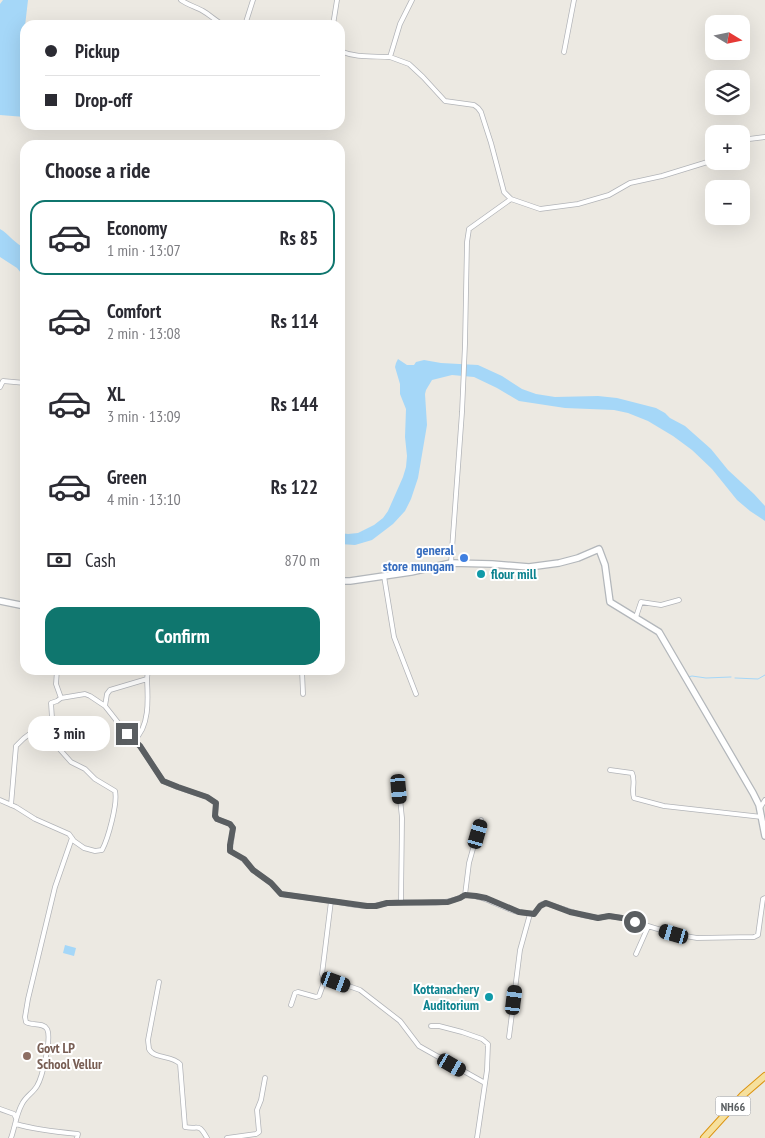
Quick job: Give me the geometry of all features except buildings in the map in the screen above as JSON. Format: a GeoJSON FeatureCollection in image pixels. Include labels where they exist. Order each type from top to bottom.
{"type":"FeatureCollection","features":[{"type":"Feature","properties":{"kind":"highway","name":"NH66"},"geometry":{"type":"LineString","coordinates":[[704,1138],[743,1095],[765,1076]]}},
{"type":"Feature","properties":{"kind":"main road"},"geometry":{"type":"LineString","coordinates":[[345,581],[411,572],[451,563],[529,567],[559,563],[599,550],[605,565],[610,602],[659,632],[753,793],[760,808],[765,836]]}},
{"type":"Feature","properties":{"kind":"main road"},"geometry":{"type":"LineString","coordinates":[[0,602],[20,605]]}},
{"type":"Feature","properties":{"kind":"street"},"geometry":{"type":"LineString","coordinates":[[181,0],[201,10],[214,20]]}},
{"type":"Feature","properties":{"kind":"street"},"geometry":{"type":"LineString","coordinates":[[246,20],[253,0]]}},
{"type":"Feature","properties":{"kind":"street"},"geometry":{"type":"LineString","coordinates":[[334,20],[337,0]]}},
{"type":"Feature","properties":{"kind":"street"},"geometry":{"type":"LineString","coordinates":[[390,57],[400,24],[412,0]]}},
{"type":"Feature","properties":{"kind":"street"},"geometry":{"type":"LineString","coordinates":[[564,52],[574,0]]}},
{"type":"Feature","properties":{"kind":"street"},"geometry":{"type":"LineString","coordinates":[[345,53],[355,56],[390,57],[410,64],[445,101],[474,105],[478,108],[491,143],[504,192],[511,199],[540,209],[578,204],[609,196],[630,183],[662,176],[705,163]]}},
{"type":"Feature","properties":{"kind":"street"},"geometry":{"type":"LineString","coordinates":[[750,139],[765,137]]}},
{"type":"Feature","properties":{"kind":"street"},"geometry":{"type":"LineString","coordinates":[[451,563],[462,412],[468,232],[472,226],[511,199]]}},
{"type":"Feature","properties":{"kind":"street"},"geometry":{"type":"LineString","coordinates":[[0,387],[3,381],[20,383]]}},
{"type":"Feature","properties":{"kind":"street"},"geometry":{"type":"LineString","coordinates":[[384,576],[394,637],[416,694]]}},
{"type":"Feature","properties":{"kind":"street"},"geometry":{"type":"LineString","coordinates":[[636,617],[641,602],[661,605],[678,600]]}},
{"type":"Feature","properties":{"kind":"street"},"geometry":{"type":"LineString","coordinates":[[57,675],[56,684],[61,698]]}},
{"type":"Feature","properties":{"kind":"street"},"geometry":{"type":"LineString","coordinates":[[134,740],[145,721],[148,693],[147,675]]}},
{"type":"Feature","properties":{"kind":"street"},"geometry":{"type":"LineString","coordinates":[[302,675],[303,694]]}},
{"type":"Feature","properties":{"kind":"street"},"geometry":{"type":"LineString","coordinates":[[105,706],[107,694],[110,690],[147,679]]}},
{"type":"Feature","properties":{"kind":"street"},"geometry":{"type":"LineString","coordinates":[[11,805],[16,746],[36,729],[47,726],[51,722],[51,703],[61,698],[85,694],[112,712],[127,734],[140,746],[163,781],[207,797],[216,803],[215,816],[217,819],[230,824],[233,828],[230,851],[244,859],[253,870],[271,883],[281,894],[367,906],[401,902],[448,902],[465,895],[486,898],[519,912],[534,914],[540,906],[546,903],[582,915],[598,918],[609,916],[622,918],[674,934],[698,938],[754,937],[765,935]]}},
{"type":"Feature","properties":{"kind":"street"},"geometry":{"type":"LineString","coordinates":[[0,800],[35,819],[69,834],[74,841],[84,848],[95,851],[102,850],[113,815],[115,791],[96,779],[85,769],[71,762],[55,744],[47,726]]}},
{"type":"Feature","properties":{"kind":"street"},"geometry":{"type":"LineString","coordinates":[[610,770],[632,773],[634,777],[632,793],[634,798],[664,806],[762,817]]}},
{"type":"Feature","properties":{"kind":"street"},"geometry":{"type":"LineString","coordinates":[[399,789],[402,818],[401,902]]}},
{"type":"Feature","properties":{"kind":"street"},"geometry":{"type":"LineString","coordinates":[[760,808],[765,800]]}},
{"type":"Feature","properties":{"kind":"street"},"geometry":{"type":"LineString","coordinates":[[465,895],[469,863],[482,820]]}},
{"type":"Feature","properties":{"kind":"street"},"geometry":{"type":"LineString","coordinates":[[11,1138],[24,1100],[36,1087],[42,1070],[49,1035],[43,1025],[28,1024],[25,1016],[55,887],[72,838]]}},
{"type":"Feature","properties":{"kind":"street"},"geometry":{"type":"LineString","coordinates":[[758,935],[763,899],[765,898]]}},
{"type":"Feature","properties":{"kind":"street"},"geometry":{"type":"LineString","coordinates":[[291,1005],[295,992],[319,996],[323,985],[322,974],[331,901]]}},
{"type":"Feature","properties":{"kind":"street"},"geometry":{"type":"LineString","coordinates":[[509,1037],[520,950],[530,914]]}},
{"type":"Feature","properties":{"kind":"street"},"geometry":{"type":"LineString","coordinates":[[636,954],[648,927]]}},
{"type":"Feature","properties":{"kind":"street"},"geometry":{"type":"LineString","coordinates":[[323,976],[360,990],[400,1021],[419,1046],[485,1083]]}},
{"type":"Feature","properties":{"kind":"street"},"geometry":{"type":"LineString","coordinates":[[159,982],[148,1040],[149,1048],[154,1054],[176,1059],[180,1064],[185,1127],[201,1129],[206,1138]]}},
{"type":"Feature","properties":{"kind":"street"},"geometry":{"type":"LineString","coordinates":[[431,1026],[439,1026],[462,1032],[482,1039],[488,1044],[487,1070],[478,1138]]}},
{"type":"Feature","properties":{"kind":"street"},"geometry":{"type":"LineString","coordinates":[[227,1138],[256,1134],[258,1132],[257,1110],[265,1078]]}},
{"type":"Feature","properties":{"kind":"street"},"geometry":{"type":"LineString","coordinates":[[0,1110],[14,1114],[16,1121],[29,1128],[78,1134],[77,1138]]}},
{"type":"Feature","properties":{"kind":"water"},"geometry":{"type":"Polygon","coordinates":[[[3,0],[28,0],[26,20],[20,20],[20,117],[0,115],[0,4],[3,0]]]}},
{"type":"Feature","properties":{"kind":"water"},"geometry":{"type":"Polygon","coordinates":[[[0,229],[20,245],[20,272],[0,257],[0,229]]]}},
{"type":"Feature","properties":{"kind":"water"},"geometry":{"type":"Polygon","coordinates":[[[398,359],[407,365],[414,365],[416,362],[424,360],[478,365],[502,376],[522,389],[536,394],[555,397],[598,396],[617,398],[656,408],[685,426],[711,449],[728,470],[765,506],[765,521],[737,500],[712,469],[692,450],[648,421],[614,410],[565,408],[519,401],[474,377],[452,375],[432,380],[426,390],[427,425],[418,478],[405,511],[393,524],[372,540],[355,545],[345,544],[345,534],[358,533],[383,518],[388,511],[406,467],[406,409],[400,394],[400,384],[395,367],[398,359]]]}},
{"type":"Feature","properties":{"kind":"water"},"geometry":{"type":"Polygon","coordinates":[[[65,945],[76,948],[74,956],[63,953],[65,945]]]}},
{"type":"Feature","properties":{"kind":"waterway"},"geometry":{"type":"LineString","coordinates":[[735,678],[758,679],[765,675]]}},
{"type":"Feature","properties":{"kind":"waterway"},"geometry":{"type":"LineString","coordinates":[[688,677],[731,677]]}},
{"type":"Feature","properties":{"kind":"place","name":"general store mungam"},"geometry":{"type":"Point","coordinates":[464,558]}},
{"type":"Feature","properties":{"kind":"place","name":"flour mill"},"geometry":{"type":"Point","coordinates":[481,574]}},
{"type":"Feature","properties":{"kind":"place","name":"Kottanachery Auditorium"},"geometry":{"type":"Point","coordinates":[489,997]}},
{"type":"Feature","properties":{"kind":"place","name":"Govt LP School Vellur"},"geometry":{"type":"Point","coordinates":[27,1056]}},
{"type":"Feature","properties":{"kind":"route"},"geometry":{"type":"LineString","coordinates":[[127,734],[140,746],[163,781],[207,797],[216,803],[215,816],[217,819],[230,824],[233,828],[230,851],[244,859],[253,870],[271,883],[281,894],[358,906],[376,906],[401,902],[448,902],[465,895],[486,898],[519,912],[534,914],[542,904],[546,903],[570,912],[598,918],[609,916],[635,922]]}}]}
